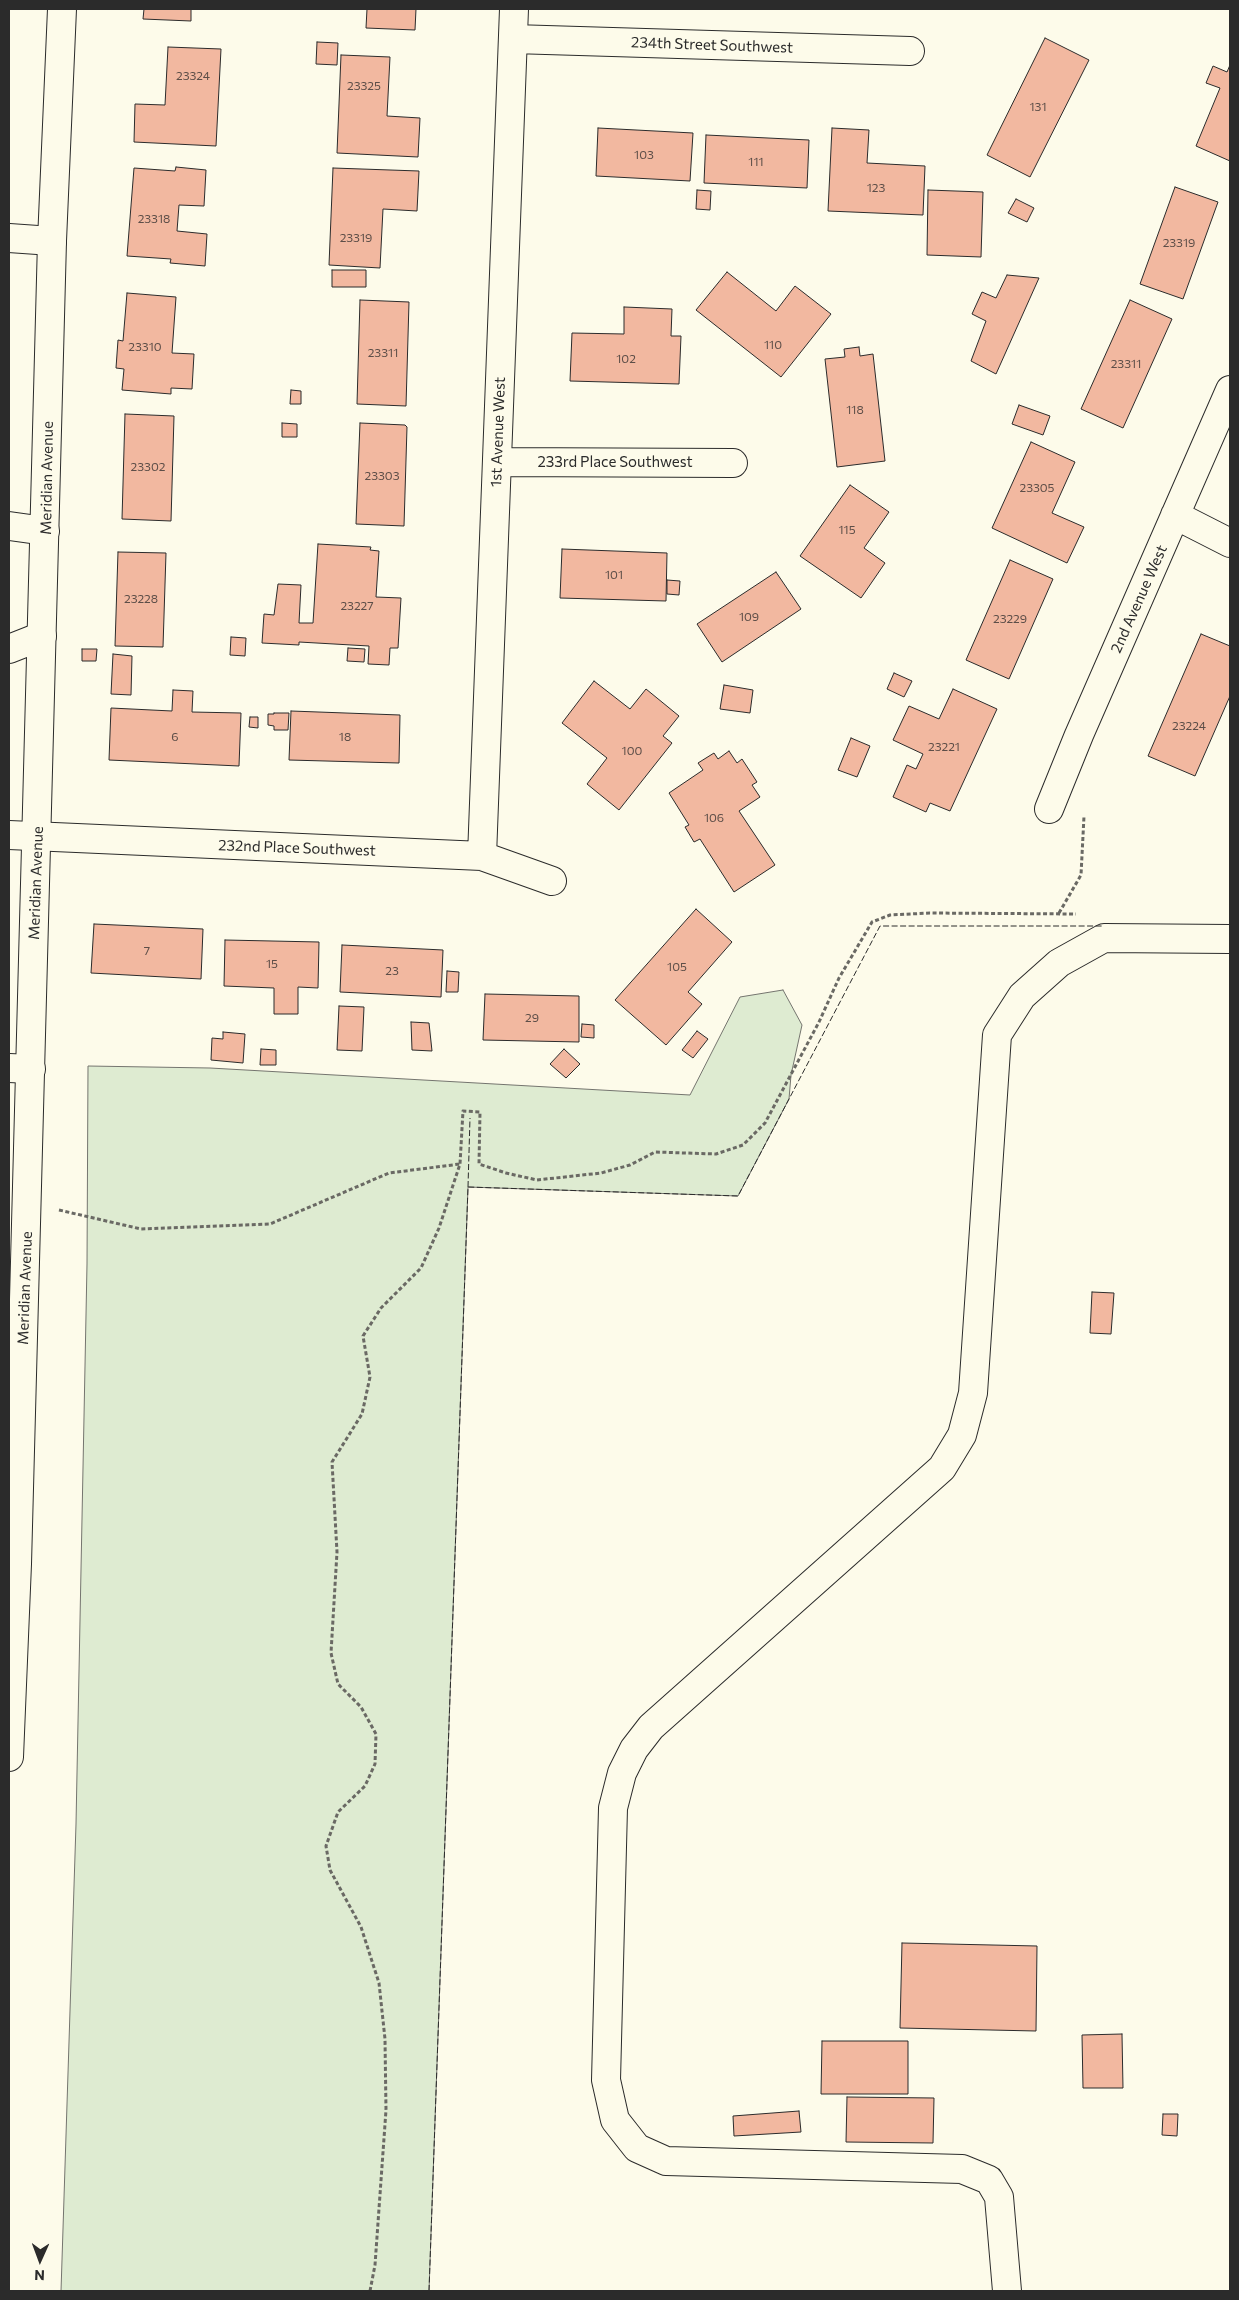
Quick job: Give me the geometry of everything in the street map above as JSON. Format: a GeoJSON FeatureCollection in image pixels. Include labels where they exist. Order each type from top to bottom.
{"type":"FeatureCollection","features":[{"type":"Feature","properties":{"kind":"street","name":"Meridian Avenue"},"geometry":{"type":"LineString","coordinates":[[9,1757],[13,1564],[27,1202],[20,1069],[38,837],[52,241],[62,9]]}},
{"type":"Feature","properties":{"kind":"street","name":"1st Avenue West"},"geometry":{"type":"LineString","coordinates":[[482,856],[514,9]]}},
{"type":"Feature","properties":{"kind":"street","name":"234th Street Southwest"},"geometry":{"type":"LineString","coordinates":[[513,39],[910,51]]}},
{"type":"Feature","properties":{"kind":"street"},"geometry":{"type":"LineString","coordinates":[[9,238],[52,241]]}},
{"type":"Feature","properties":{"kind":"street","name":"2nd Avenue West"},"geometry":{"type":"LineString","coordinates":[[1050,809],[1230,390]]}},
{"type":"Feature","properties":{"kind":"street","name":"233rd Place Southwest"},"geometry":{"type":"LineString","coordinates":[[497,462],[733,463]]}},
{"type":"Feature","properties":{"kind":"street"},"geometry":{"type":"LineString","coordinates":[[1175,515],[1230,542]]}},
{"type":"Feature","properties":{"kind":"street"},"geometry":{"type":"LineString","coordinates":[[9,526],[45,531]]}},
{"type":"Feature","properties":{"kind":"street"},"geometry":{"type":"LineString","coordinates":[[9,650],[42,636]]}},
{"type":"Feature","properties":{"kind":"street","name":"232nd Place Southwest"},"geometry":{"type":"LineString","coordinates":[[9,835],[482,856],[552,881]]}},
{"type":"Feature","properties":{"kind":"street"},"geometry":{"type":"LineString","coordinates":[[1007,2291],[999,2197],[990,2180],[962,2168],[666,2161],[637,2148],[615,2120],[606,2080],[613,1808],[622,1773],[634,1749],[651,1727],[942,1468],[962,1435],[973,1393],[997,1034],[1022,996],[1059,963],[1104,938],[1230,939]]}},
{"type":"Feature","properties":{"kind":"path"},"geometry":{"type":"LineString","coordinates":[[1058,914],[1081,875],[1085,802],[1061,781]]}},
{"type":"Feature","properties":{"kind":"path"},"geometry":{"type":"LineString","coordinates":[[370,2291],[374,2265],[386,2110],[385,2039],[378,1983],[361,1927],[330,1870],[326,1846],[338,1812],[365,1786],[375,1764],[376,1734],[361,1707],[338,1684],[331,1653],[337,1552],[332,1462],[362,1414],[370,1377],[364,1336],[381,1308],[421,1268],[439,1228],[460,1164],[462,1112],[480,1112],[479,1164],[537,1180],[601,1173],[630,1165],[655,1152],[682,1151],[716,1154],[743,1145],[765,1123],[819,1022],[839,978],[872,922],[890,915],[930,913],[1078,914]]}},
{"type":"Feature","properties":{"kind":"path"},"geometry":{"type":"LineString","coordinates":[[27,1202],[141,1229],[270,1224],[389,1173],[460,1164]]}},
{"type":"Feature","properties":{"kind":"green space"},"geometry":{"type":"Polygon","coordinates":[[[783,990],[802,1025],[791,1075],[789,1099],[738,1196],[468,1187],[429,2291],[61,2291],[76,1824],[87,1264],[88,1066],[210,1068],[690,1095],[740,997],[783,990]]]}},
{"type":"Feature","properties":{"kind":"building"},"geometry":{"type":"Polygon","coordinates":[[[144,9],[191,9],[191,21],[143,19],[144,9]]]}},
{"type":"Feature","properties":{"kind":"building"},"geometry":{"type":"Polygon","coordinates":[[[367,9],[416,9],[415,30],[366,28],[367,9]]]}},
{"type":"Feature","properties":{"kind":"building"},"geometry":{"type":"Polygon","coordinates":[[[1045,38],[1089,60],[1030,177],[987,155],[1045,38]]]}},
{"type":"Feature","properties":{"kind":"building"},"geometry":{"type":"Polygon","coordinates":[[[317,42],[338,43],[337,65],[316,64],[317,42]]]}},
{"type":"Feature","properties":{"kind":"building"},"geometry":{"type":"Polygon","coordinates":[[[168,47],[221,49],[216,146],[134,142],[135,104],[165,105],[168,47]]]}},
{"type":"Feature","properties":{"kind":"building"},"geometry":{"type":"Polygon","coordinates":[[[341,55],[390,57],[387,116],[420,118],[418,157],[337,153],[341,55]]]}},
{"type":"Feature","properties":{"kind":"building"},"geometry":{"type":"Polygon","coordinates":[[[1230,65],[1230,161],[1196,146],[1220,88],[1206,83],[1213,66],[1227,72],[1230,65]]]}},
{"type":"Feature","properties":{"kind":"building"},"geometry":{"type":"Polygon","coordinates":[[[598,128],[693,133],[690,181],[596,176],[598,128]]]}},
{"type":"Feature","properties":{"kind":"building"},"geometry":{"type":"Polygon","coordinates":[[[832,128],[869,130],[867,163],[925,166],[923,215],[828,211],[832,128]]]}},
{"type":"Feature","properties":{"kind":"building"},"geometry":{"type":"Polygon","coordinates":[[[706,135],[809,140],[807,188],[704,183],[706,135]]]}},
{"type":"Feature","properties":{"kind":"building"},"geometry":{"type":"Polygon","coordinates":[[[176,167],[206,170],[204,206],[179,205],[177,231],[207,234],[205,266],[170,263],[171,259],[127,256],[134,168],[175,171],[176,167]]]}},
{"type":"Feature","properties":{"kind":"building"},"geometry":{"type":"Polygon","coordinates":[[[333,168],[419,171],[417,211],[383,209],[380,268],[329,265],[333,168]]]}},
{"type":"Feature","properties":{"kind":"building"},"geometry":{"type":"Polygon","coordinates":[[[1175,187],[1218,202],[1183,299],[1140,284],[1175,187]]]}},
{"type":"Feature","properties":{"kind":"building"},"geometry":{"type":"Polygon","coordinates":[[[697,190],[711,191],[710,210],[696,209],[697,190]]]}},
{"type":"Feature","properties":{"kind":"building"},"geometry":{"type":"Polygon","coordinates":[[[928,190],[983,192],[981,257],[927,255],[928,190]]]}},
{"type":"Feature","properties":{"kind":"building"},"geometry":{"type":"Polygon","coordinates":[[[1016,199],[1034,208],[1027,222],[1008,213],[1016,199]]]}},
{"type":"Feature","properties":{"kind":"building"},"geometry":{"type":"Polygon","coordinates":[[[332,270],[366,270],[366,287],[332,287],[332,270]]]}},
{"type":"Feature","properties":{"kind":"building"},"geometry":{"type":"Polygon","coordinates":[[[727,272],[776,311],[795,286],[831,314],[781,377],[696,310],[727,272]]]}},
{"type":"Feature","properties":{"kind":"building"},"geometry":{"type":"Polygon","coordinates":[[[1007,275],[1039,278],[996,374],[971,361],[986,321],[972,314],[982,292],[996,298],[1007,275]]]}},
{"type":"Feature","properties":{"kind":"building"},"geometry":{"type":"Polygon","coordinates":[[[127,293],[176,297],[172,353],[194,354],[192,389],[171,388],[171,394],[122,390],[124,369],[116,368],[118,340],[123,341],[127,293]]]}},
{"type":"Feature","properties":{"kind":"building"},"geometry":{"type":"Polygon","coordinates":[[[360,300],[409,302],[406,406],[357,404],[360,300]]]}},
{"type":"Feature","properties":{"kind":"building"},"geometry":{"type":"Polygon","coordinates":[[[1130,300],[1172,319],[1123,428],[1081,409],[1130,300]]]}},
{"type":"Feature","properties":{"kind":"building"},"geometry":{"type":"Polygon","coordinates":[[[624,307],[672,309],[671,336],[681,336],[679,384],[570,381],[572,333],[624,334],[624,307]]]}},
{"type":"Feature","properties":{"kind":"building"},"geometry":{"type":"Polygon","coordinates":[[[859,347],[860,356],[873,354],[885,461],[837,467],[825,359],[845,357],[844,349],[859,347]]]}},
{"type":"Feature","properties":{"kind":"building"},"geometry":{"type":"Polygon","coordinates":[[[291,390],[301,391],[301,404],[290,404],[291,390]]]}},
{"type":"Feature","properties":{"kind":"building"},"geometry":{"type":"Polygon","coordinates":[[[1019,405],[1050,416],[1043,435],[1012,424],[1019,405]]]}},
{"type":"Feature","properties":{"kind":"building"},"geometry":{"type":"Polygon","coordinates":[[[125,414],[174,416],[171,521],[122,519],[125,414]]]}},
{"type":"Feature","properties":{"kind":"building"},"geometry":{"type":"Polygon","coordinates":[[[282,423],[297,424],[297,437],[282,437],[282,423]]]}},
{"type":"Feature","properties":{"kind":"building"},"geometry":{"type":"Polygon","coordinates":[[[360,423],[405,425],[407,427],[404,526],[356,524],[360,423]]]}},
{"type":"Feature","properties":{"kind":"building"},"geometry":{"type":"Polygon","coordinates":[[[1031,442],[1075,462],[1052,513],[1084,527],[1067,563],[992,528],[1031,442]]]}},
{"type":"Feature","properties":{"kind":"building"},"geometry":{"type":"Polygon","coordinates":[[[850,485],[889,512],[864,548],[885,563],[861,598],[800,556],[850,485]]]}},
{"type":"Feature","properties":{"kind":"building"},"geometry":{"type":"Polygon","coordinates":[[[318,544],[371,547],[370,550],[379,551],[376,597],[401,598],[398,648],[390,648],[389,665],[368,664],[369,646],[299,642],[299,645],[262,643],[264,614],[274,615],[278,584],[301,585],[299,623],[313,623],[318,544]]]}},
{"type":"Feature","properties":{"kind":"building"},"geometry":{"type":"Polygon","coordinates":[[[562,549],[667,553],[666,601],[560,598],[562,549]]]}},
{"type":"Feature","properties":{"kind":"building"},"geometry":{"type":"Polygon","coordinates":[[[118,552],[166,553],[163,647],[115,646],[118,552]]]}},
{"type":"Feature","properties":{"kind":"building"},"geometry":{"type":"Polygon","coordinates":[[[1010,560],[1053,579],[1009,679],[966,660],[1010,560]]]}},
{"type":"Feature","properties":{"kind":"building"},"geometry":{"type":"Polygon","coordinates":[[[776,572],[801,609],[722,662],[697,624],[776,572]]]}},
{"type":"Feature","properties":{"kind":"building"},"geometry":{"type":"Polygon","coordinates":[[[667,580],[680,581],[679,595],[667,594],[667,580]]]}},
{"type":"Feature","properties":{"kind":"building"},"geometry":{"type":"Polygon","coordinates":[[[1201,634],[1230,646],[1230,696],[1195,776],[1148,756],[1201,634]]]}},
{"type":"Feature","properties":{"kind":"building"},"geometry":{"type":"Polygon","coordinates":[[[231,637],[246,638],[245,656],[230,655],[231,637]]]}},
{"type":"Feature","properties":{"kind":"building"},"geometry":{"type":"Polygon","coordinates":[[[348,648],[365,649],[364,662],[347,661],[348,648]]]}},
{"type":"Feature","properties":{"kind":"building"},"geometry":{"type":"Polygon","coordinates":[[[82,649],[97,649],[96,661],[82,661],[82,649]]]}},
{"type":"Feature","properties":{"kind":"building"},"geometry":{"type":"Polygon","coordinates":[[[113,654],[132,656],[131,695],[111,694],[113,654]]]}},
{"type":"Feature","properties":{"kind":"building"},"geometry":{"type":"Polygon","coordinates":[[[894,673],[912,681],[904,697],[887,689],[894,673]]]}},
{"type":"Feature","properties":{"kind":"building"},"geometry":{"type":"Polygon","coordinates":[[[594,681],[630,709],[646,689],[679,716],[663,736],[672,743],[619,810],[587,784],[607,758],[562,723],[594,681]]]}},
{"type":"Feature","properties":{"kind":"building"},"geometry":{"type":"Polygon","coordinates":[[[724,685],[753,690],[750,713],[720,709],[724,685]]]}},
{"type":"Feature","properties":{"kind":"building"},"geometry":{"type":"Polygon","coordinates":[[[953,689],[997,709],[950,811],[930,803],[926,812],[893,797],[907,765],[916,769],[923,754],[893,740],[909,706],[939,719],[953,689]]]}},
{"type":"Feature","properties":{"kind":"building"},"geometry":{"type":"Polygon","coordinates":[[[173,690],[193,691],[192,712],[241,713],[239,766],[109,760],[111,708],[172,711],[173,690]]]}},
{"type":"Feature","properties":{"kind":"building"},"geometry":{"type":"Polygon","coordinates":[[[291,711],[400,715],[399,763],[289,760],[291,711]]]}},
{"type":"Feature","properties":{"kind":"building"},"geometry":{"type":"Polygon","coordinates":[[[289,713],[288,730],[274,730],[274,726],[268,725],[268,714],[289,713]]]}},
{"type":"Feature","properties":{"kind":"building"},"geometry":{"type":"Polygon","coordinates":[[[250,717],[258,717],[258,728],[249,727],[250,717]]]}},
{"type":"Feature","properties":{"kind":"building"},"geometry":{"type":"Polygon","coordinates":[[[851,738],[870,746],[857,777],[838,770],[851,738]]]}},
{"type":"Feature","properties":{"kind":"building"},"geometry":{"type":"Polygon","coordinates":[[[729,751],[737,763],[742,759],[757,782],[752,785],[760,797],[739,811],[775,865],[734,892],[700,839],[694,842],[685,827],[689,825],[669,793],[703,770],[698,763],[714,753],[718,759],[729,751]]]}},
{"type":"Feature","properties":{"kind":"building"},"geometry":{"type":"Polygon","coordinates":[[[696,909],[732,942],[688,992],[702,1004],[666,1045],[615,1000],[696,909]]]}},
{"type":"Feature","properties":{"kind":"building"},"geometry":{"type":"Polygon","coordinates":[[[94,924],[203,929],[201,979],[91,973],[94,924]]]}},
{"type":"Feature","properties":{"kind":"building"},"geometry":{"type":"Polygon","coordinates":[[[225,940],[319,942],[318,988],[298,987],[298,1014],[274,1014],[274,988],[224,986],[225,940]]]}},
{"type":"Feature","properties":{"kind":"building"},"geometry":{"type":"Polygon","coordinates":[[[342,945],[443,950],[441,997],[340,992],[342,945]]]}},
{"type":"Feature","properties":{"kind":"building"},"geometry":{"type":"Polygon","coordinates":[[[447,971],[459,972],[458,992],[446,992],[447,971]]]}},
{"type":"Feature","properties":{"kind":"building"},"geometry":{"type":"Polygon","coordinates":[[[485,994],[579,996],[579,1042],[483,1040],[485,994]]]}},
{"type":"Feature","properties":{"kind":"building"},"geometry":{"type":"Polygon","coordinates":[[[339,1006],[364,1007],[362,1051],[337,1050],[339,1006]]]}},
{"type":"Feature","properties":{"kind":"building"},"geometry":{"type":"Polygon","coordinates":[[[411,1022],[429,1023],[432,1051],[412,1050],[411,1022]]]}},
{"type":"Feature","properties":{"kind":"building"},"geometry":{"type":"Polygon","coordinates":[[[582,1024],[594,1025],[594,1038],[581,1037],[582,1024]]]}},
{"type":"Feature","properties":{"kind":"building"},"geometry":{"type":"Polygon","coordinates":[[[697,1031],[708,1039],[693,1058],[682,1050],[697,1031]]]}},
{"type":"Feature","properties":{"kind":"building"},"geometry":{"type":"Polygon","coordinates":[[[223,1032],[245,1034],[243,1063],[211,1060],[212,1038],[223,1039],[223,1032]]]}},
{"type":"Feature","properties":{"kind":"building"},"geometry":{"type":"Polygon","coordinates":[[[261,1049],[276,1050],[276,1065],[260,1065],[261,1049]]]}},
{"type":"Feature","properties":{"kind":"building"},"geometry":{"type":"Polygon","coordinates":[[[564,1049],[580,1064],[566,1078],[550,1064],[564,1049]]]}},
{"type":"Feature","properties":{"kind":"building"},"geometry":{"type":"Polygon","coordinates":[[[1092,1292],[1114,1293],[1111,1334],[1090,1333],[1092,1292]]]}},
{"type":"Feature","properties":{"kind":"building"},"geometry":{"type":"Polygon","coordinates":[[[902,1943],[1037,1946],[1036,2031],[900,2028],[902,1943]]]}},
{"type":"Feature","properties":{"kind":"building"},"geometry":{"type":"Polygon","coordinates":[[[1122,2034],[1123,2088],[1083,2088],[1082,2035],[1122,2034]]]}},
{"type":"Feature","properties":{"kind":"building"},"geometry":{"type":"Polygon","coordinates":[[[822,2041],[908,2041],[908,2094],[821,2094],[822,2041]]]}},
{"type":"Feature","properties":{"kind":"building"},"geometry":{"type":"Polygon","coordinates":[[[847,2097],[934,2098],[933,2143],[846,2142],[847,2097]]]}},
{"type":"Feature","properties":{"kind":"building"},"geometry":{"type":"Polygon","coordinates":[[[799,2111],[801,2132],[734,2136],[733,2116],[799,2111]]]}},
{"type":"Feature","properties":{"kind":"building"},"geometry":{"type":"Polygon","coordinates":[[[1163,2114],[1178,2114],[1177,2136],[1162,2135],[1163,2114]]]}},
{"type":"Feature","properties":{"kind":"fence"},"geometry":{"type":"LineString","coordinates":[[429,2291],[468,1187],[738,1196],[880,926],[1102,926]]}},
{"type":"Feature","properties":{"kind":"fence"},"geometry":{"type":"LineString","coordinates":[[468,1187],[470,1118]]}}]}
